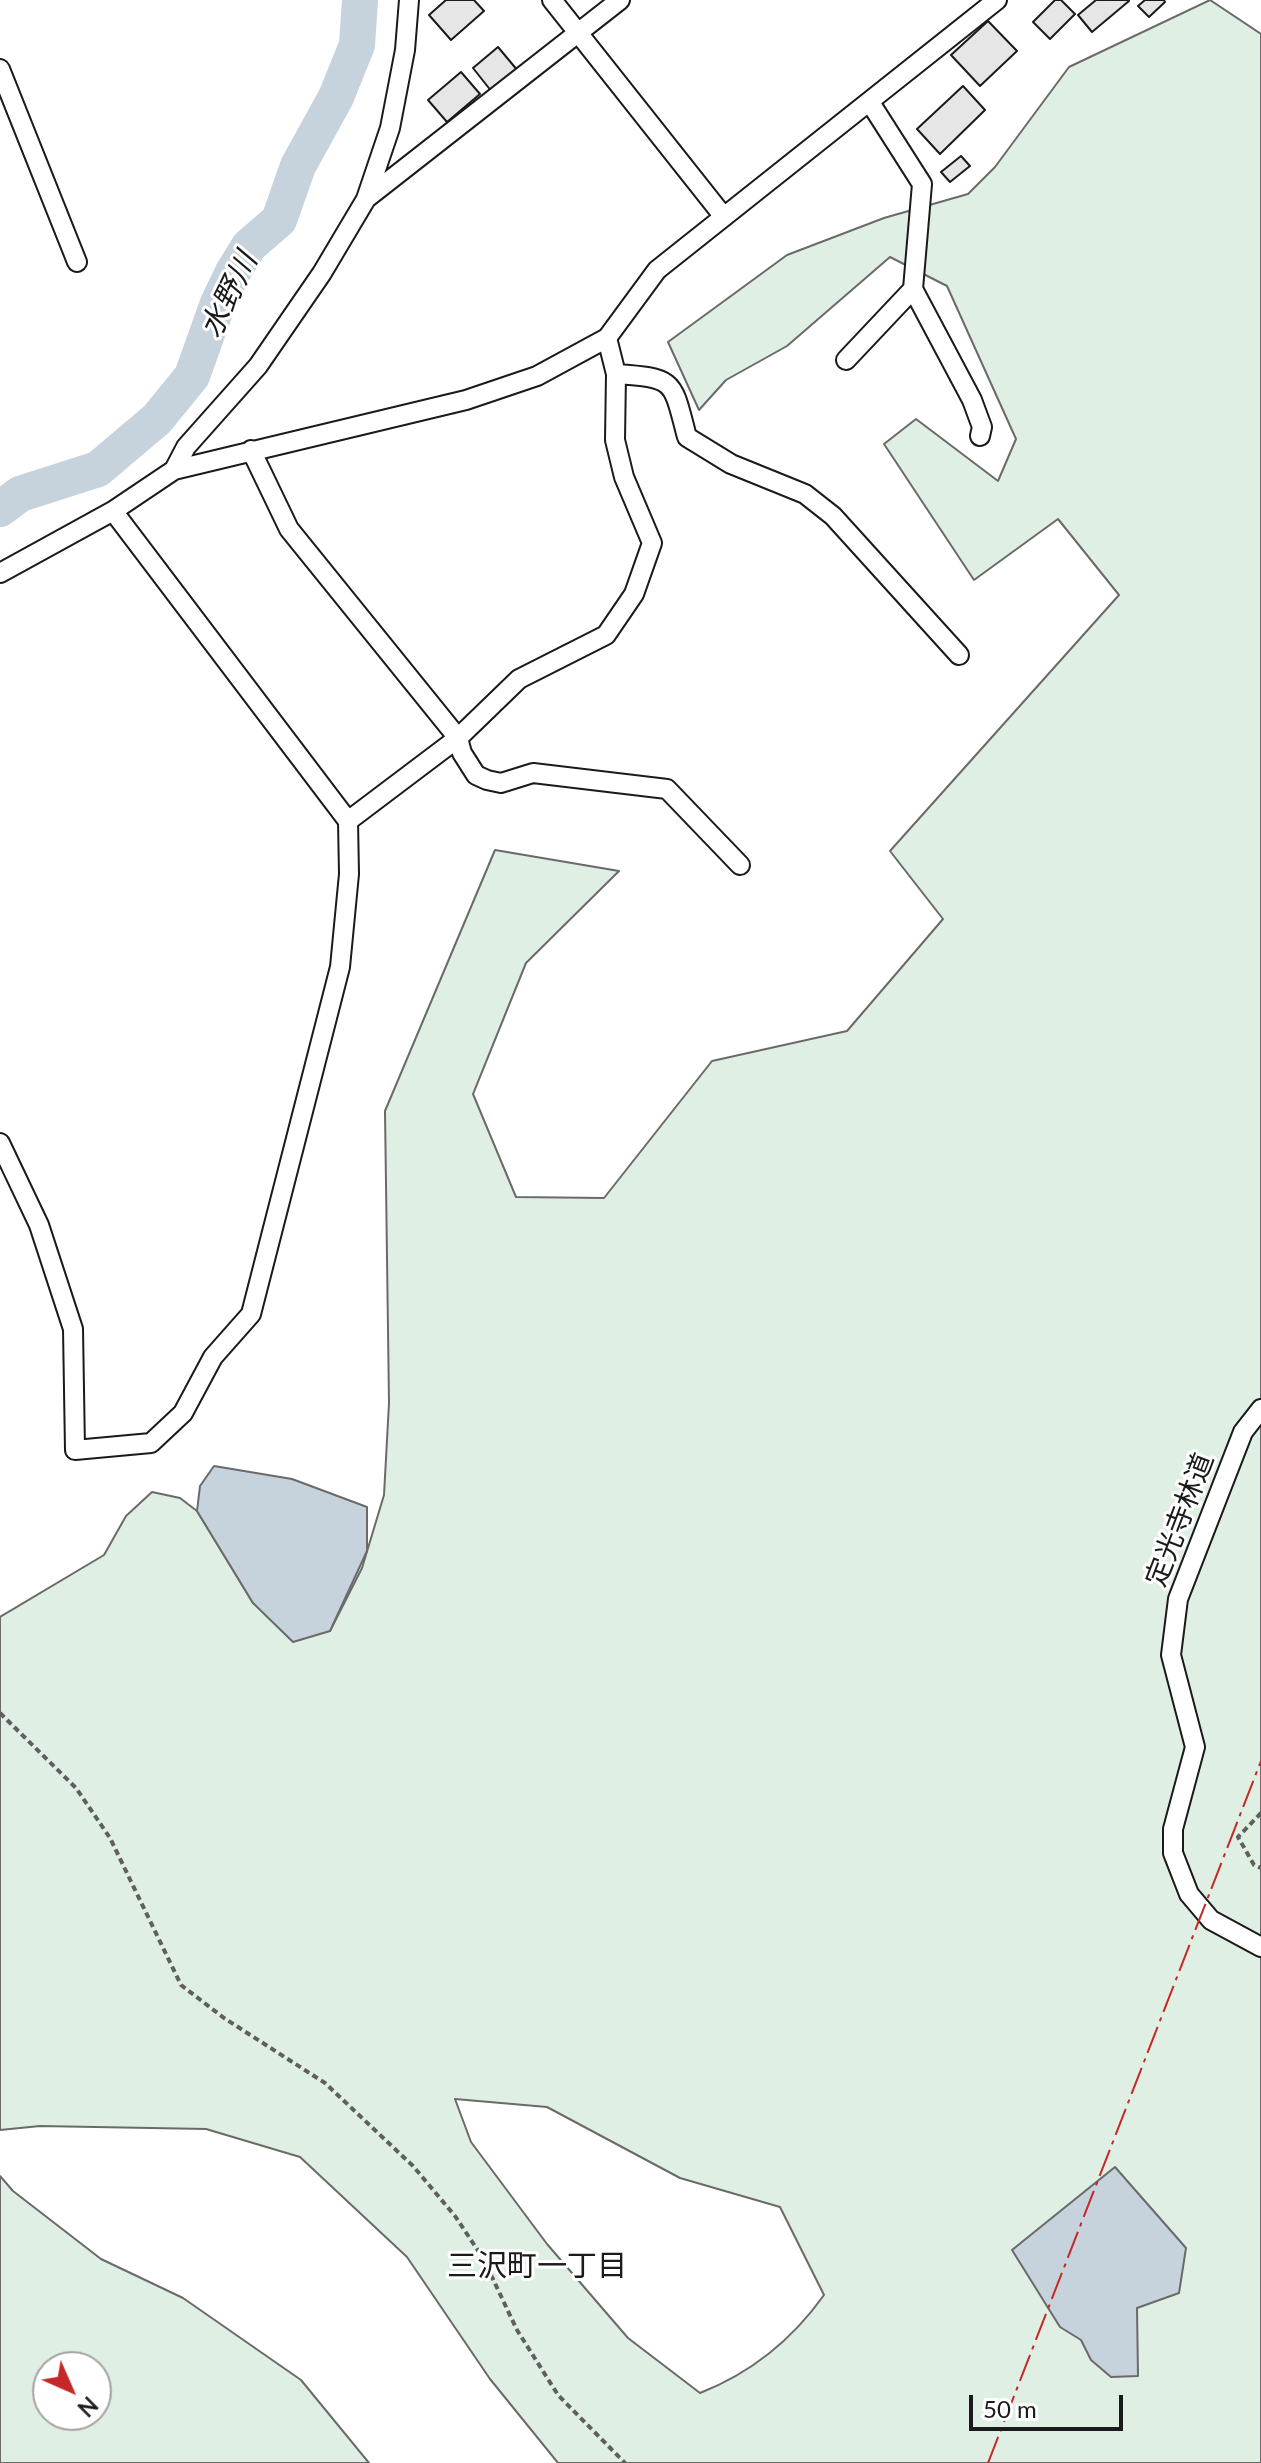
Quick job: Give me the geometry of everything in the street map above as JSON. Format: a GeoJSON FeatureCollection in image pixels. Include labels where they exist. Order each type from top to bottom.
{"type":"FeatureCollection","features":[{"type":"Feature","properties":{"kind":"street"},"geometry":{"type":"LineString","coordinates":[[174,470],[186,447],[258,366],[322,273],[366,199],[390,128],[405,50],[409,0]]}},
{"type":"Feature","properties":{"kind":"street"},"geometry":{"type":"LineString","coordinates":[[552,0],[724,217]]}},
{"type":"Feature","properties":{"kind":"street"},"geometry":{"type":"LineString","coordinates":[[366,199],[620,0]]}},
{"type":"Feature","properties":{"kind":"street"},"geometry":{"type":"LineString","coordinates":[[0,573],[113,511],[174,470],[466,400],[537,376],[607,338],[657,270],[871,104],[997,0]]}},
{"type":"Feature","properties":{"kind":"street"},"geometry":{"type":"LineString","coordinates":[[0,69],[77,262]]}},
{"type":"Feature","properties":{"kind":"street"},"geometry":{"type":"LineString","coordinates":[[871,104],[922,184],[913,289],[972,400],[982,427],[980,436]]}},
{"type":"Feature","properties":{"kind":"street"},"geometry":{"type":"LineString","coordinates":[[846,360],[913,289]]}},
{"type":"Feature","properties":{"kind":"street"},"geometry":{"type":"LineString","coordinates":[[348,821],[458,738],[519,679],[606,635],[634,594],[652,543],[624,477],[615,440],[616,374],[607,338]]}},
{"type":"Feature","properties":{"kind":"street"},"geometry":{"type":"LineString","coordinates":[[616,374],[660,377],[671,386],[687,437],[731,464],[805,494],[833,516],[959,655]]}},
{"type":"Feature","properties":{"kind":"street"},"geometry":{"type":"LineString","coordinates":[[251,450],[289,529],[458,738],[462,753],[476,775],[501,783],[533,773],[667,789],[740,865]]}},
{"type":"Feature","properties":{"kind":"street"},"geometry":{"type":"LineString","coordinates":[[0,1143],[39,1225],[73,1329],[75,1450],[151,1443],[183,1413],[213,1357],[251,1314],[340,967],[349,874],[348,821],[113,511]]}},
{"type":"Feature","properties":{"kind":"street","name":"定光寺林道"},"geometry":{"type":"LineString","coordinates":[[1261,1409],[1243,1432],[1178,1599],[1171,1655],[1195,1747],[1173,1829],[1173,1853],[1189,1894],[1211,1920],[1261,1947]]}},
{"type":"Feature","properties":{"kind":"path"},"geometry":{"type":"LineString","coordinates":[[0,1713],[76,1788],[110,1838],[181,1985],[224,2018],[325,2083],[413,2166],[455,2216],[483,2258],[517,2330],[558,2395],[625,2463]]}},
{"type":"Feature","properties":{"kind":"path"},"geometry":{"type":"LineString","coordinates":[[1261,1813],[1238,1837],[1254,1865],[1261,1868]]}},
{"type":"Feature","properties":{"kind":"green space"},"geometry":{"type":"Polygon","coordinates":[[[1210,0],[1261,34],[1261,2463],[558,2463],[490,2379],[407,2257],[300,2157],[206,2129],[40,2126],[0,2130],[0,1617],[104,1555],[126,1516],[152,1492],[180,1498],[197,1511],[253,1603],[330,1631],[362,1568],[384,1495],[389,1403],[385,1111],[495,850],[619,871],[526,963],[473,1094],[516,1197],[604,1198],[712,1061],[847,1031],[943,919],[890,851],[1119,595],[1058,519],[974,580],[884,444],[916,419],[998,481],[1016,439],[947,286],[890,257],[787,346],[726,380],[699,410],[668,342],[787,255],[884,218],[968,194],[995,167],[1069,67],[1210,0]],[[455,2099],[471,2142],[547,2244],[628,2338],[700,2393],[736,2376],[769,2353],[784,2341],[824,2295],[780,2207],[680,2178],[547,2107],[455,2099]]]}},
{"type":"Feature","properties":{"kind":"green space"},"geometry":{"type":"Polygon","coordinates":[[[0,2176],[13,2191],[101,2259],[183,2298],[301,2380],[369,2463],[0,2463],[0,2176]]]}},
{"type":"Feature","properties":{"kind":"shaded area"},"geometry":{"type":"Polygon","coordinates":[[[214,1466],[292,1479],[367,1507],[367,1551],[330,1631],[293,1642],[253,1603],[197,1511],[200,1486],[214,1466]]]}},
{"type":"Feature","properties":{"kind":"shaded area"},"geometry":{"type":"Polygon","coordinates":[[[1115,2167],[1186,2248],[1179,2293],[1137,2308],[1138,2376],[1111,2377],[1091,2360],[1081,2340],[1060,2327],[1012,2250],[1115,2167]]]}},
{"type":"Feature","properties":{"kind":"building"},"geometry":{"type":"Polygon","coordinates":[[[446,0],[474,0],[484,11],[451,40],[429,15],[446,0]]]}},
{"type":"Feature","properties":{"kind":"building"},"geometry":{"type":"Polygon","coordinates":[[[1055,0],[1061,0],[1075,14],[1050,39],[1033,22],[1055,0]]]}},
{"type":"Feature","properties":{"kind":"building"},"geometry":{"type":"Polygon","coordinates":[[[1096,0],[1129,1],[1092,32],[1078,15],[1096,0]]]}},
{"type":"Feature","properties":{"kind":"building"},"geometry":{"type":"Polygon","coordinates":[[[1145,0],[1165,2],[1149,17],[1138,6],[1145,0]]]}},
{"type":"Feature","properties":{"kind":"building"},"geometry":{"type":"Polygon","coordinates":[[[988,21],[1017,51],[980,86],[951,55],[988,21]]]}},
{"type":"Feature","properties":{"kind":"building"},"geometry":{"type":"Polygon","coordinates":[[[498,47],[518,71],[492,92],[473,68],[498,47]]]}},
{"type":"Feature","properties":{"kind":"building"},"geometry":{"type":"Polygon","coordinates":[[[461,72],[480,94],[447,122],[428,100],[461,72]]]}},
{"type":"Feature","properties":{"kind":"building"},"geometry":{"type":"Polygon","coordinates":[[[963,86],[985,110],[940,154],[917,129],[963,86]]]}},
{"type":"Feature","properties":{"kind":"building"},"geometry":{"type":"Polygon","coordinates":[[[961,156],[970,166],[950,182],[941,172],[961,156]]]}},
{"type":"Feature","properties":{"kind":"waterway","name":"水野川"},"geometry":{"type":"LineString","coordinates":[[0,509],[20,494],[98,469],[157,419],[192,376],[218,303],[233,272],[249,246],[279,220],[298,166],[336,97],[357,45],[360,0]]}},
{"type":"Feature","properties":{"kind":"power"},"geometry":{"type":"LineString","coordinates":[[988,2463],[1261,1761]]}},
{"type":"Feature","properties":{"kind":"district","name":"三沢町一丁目"},"geometry":{"type":"Point","coordinates":[537,2266]}}]}
